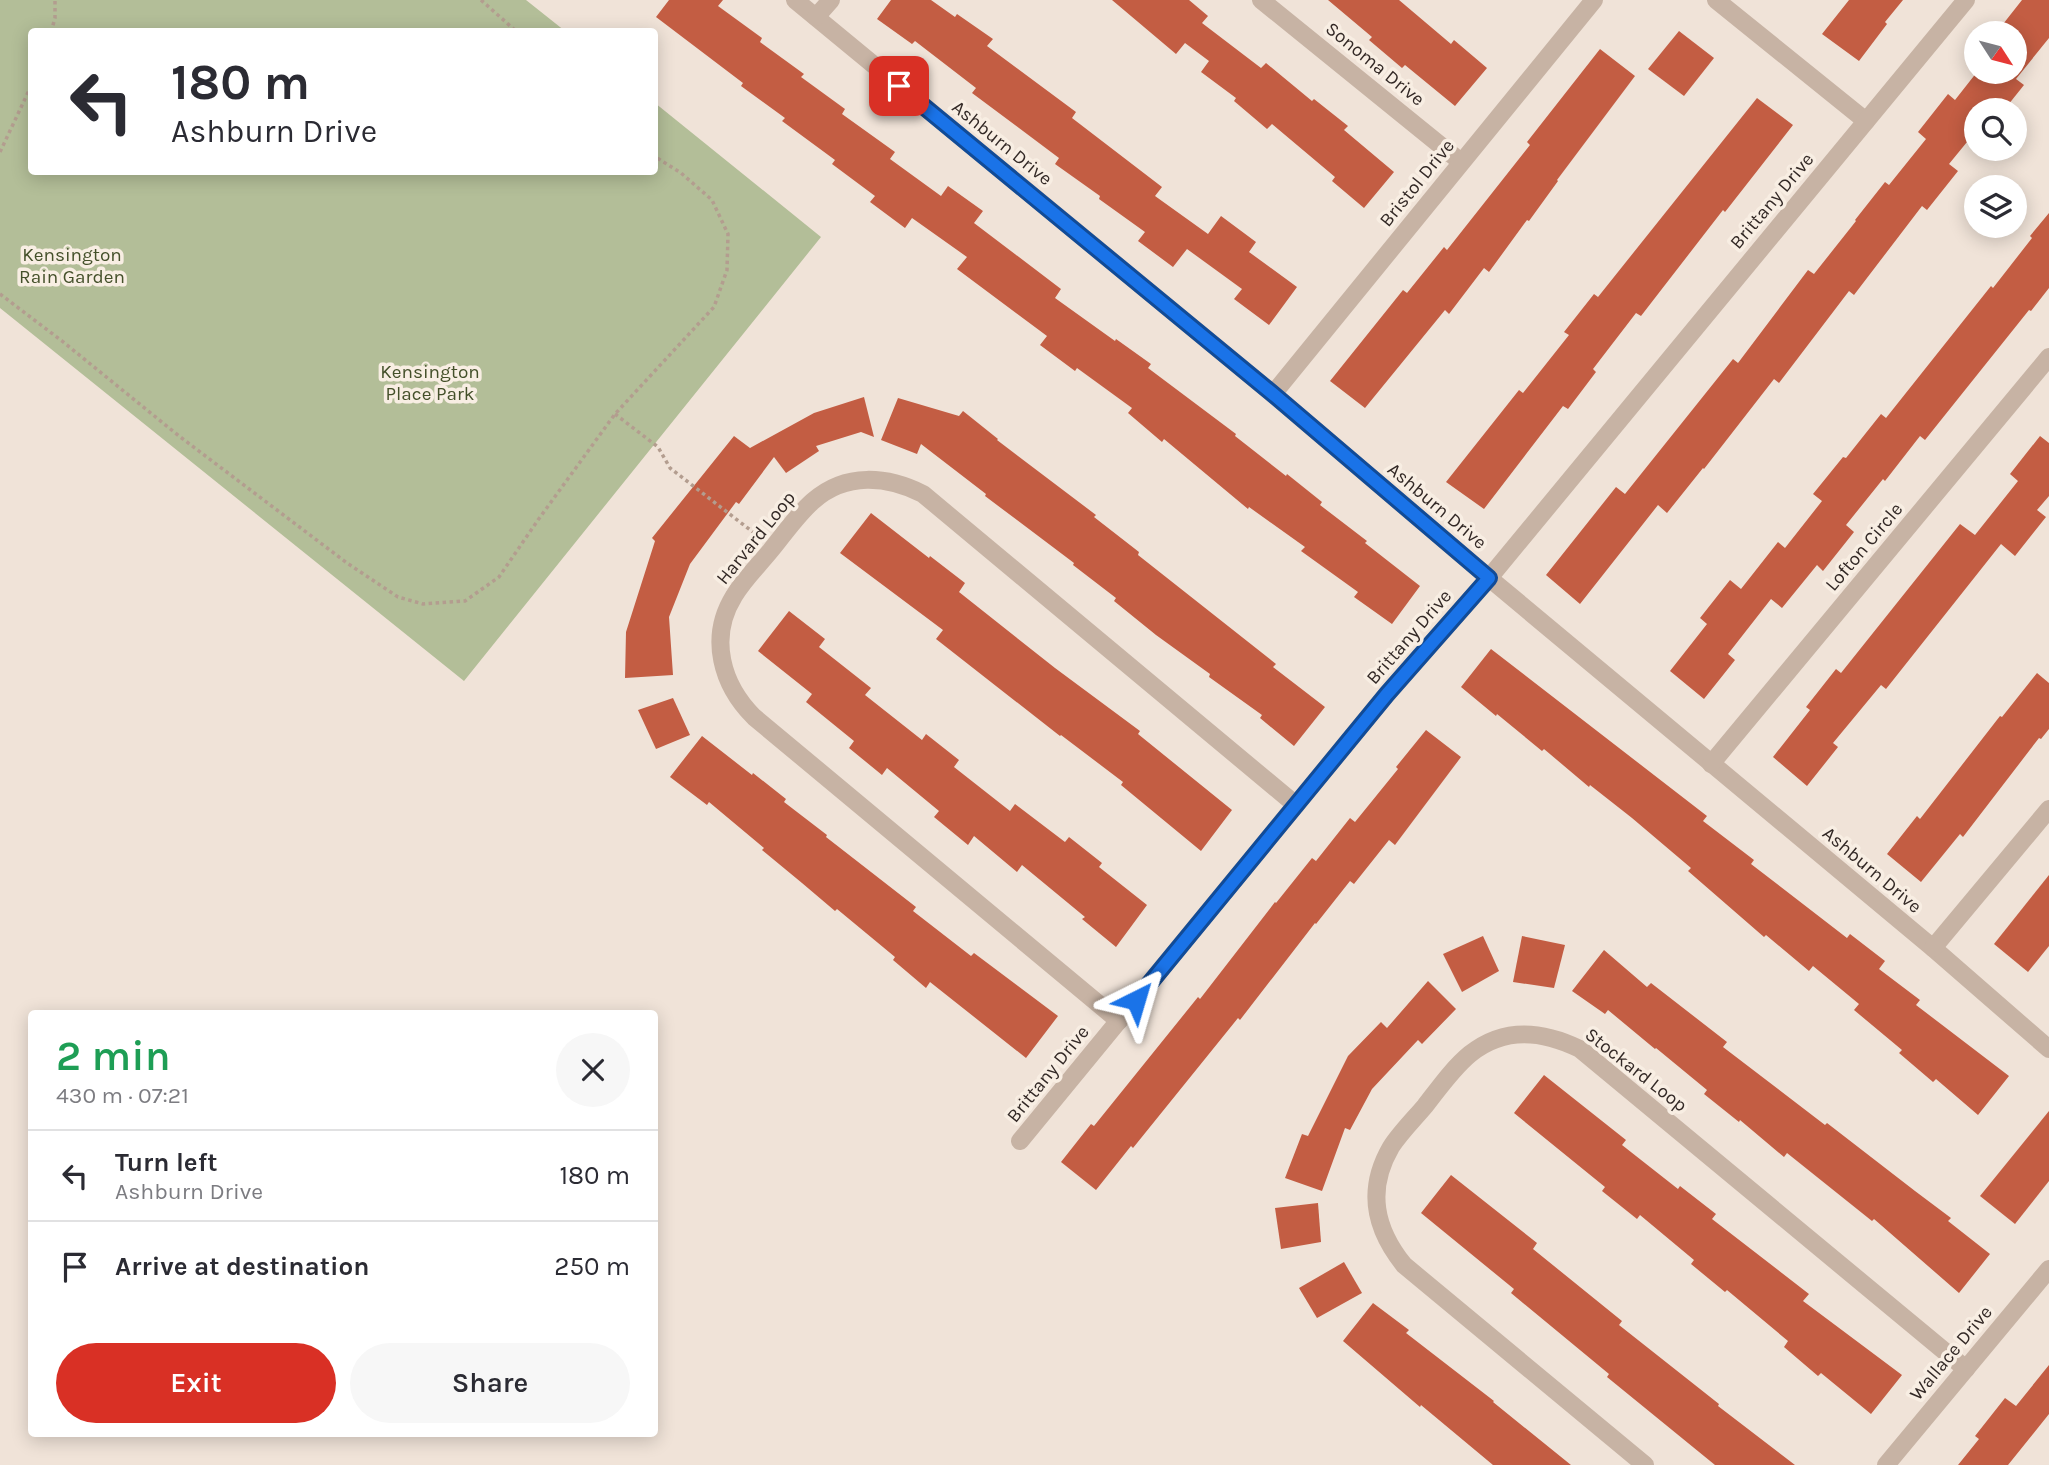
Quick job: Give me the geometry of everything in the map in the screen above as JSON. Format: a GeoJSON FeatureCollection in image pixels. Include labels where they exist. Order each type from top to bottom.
{"type":"FeatureCollection","features":[{"type":"Feature","properties":{"kind":"street","name":"Ashburn Drive"},"geometry":{"type":"LineString","coordinates":[[795,0],[1273,394],[1933,948],[2049,1049]]}},
{"type":"Feature","properties":{"kind":"street"},"geometry":{"type":"LineString","coordinates":[[816,18],[831,0]]}},
{"type":"Feature","properties":{"kind":"street","name":"Sonoma Drive"},"geometry":{"type":"LineString","coordinates":[[1262,0],[1461,162]]}},
{"type":"Feature","properties":{"kind":"street","name":"Bristol Drive"},"geometry":{"type":"LineString","coordinates":[[1273,394],[1594,0]]}},
{"type":"Feature","properties":{"kind":"street"},"geometry":{"type":"LineString","coordinates":[[1716,0],[1866,121]]}},
{"type":"Feature","properties":{"kind":"street","name":"Brittany Drive"},"geometry":{"type":"LineString","coordinates":[[1020,1141],[1387,694],[1489,578],[1966,0]]}},
{"type":"Feature","properties":{"kind":"street","name":"Lofton Circle"},"geometry":{"type":"LineString","coordinates":[[1711,764],[2049,357]]}},
{"type":"Feature","properties":{"kind":"street","name":"Harvard Loop"},"geometry":{"type":"LineString","coordinates":[[1119,1021],[741,704],[729,685],[722,664],[720,639],[724,617],[734,596],[773,547],[815,499],[833,488],[854,481],[879,479],[903,484],[923,494],[1296,805]]}},
{"type":"Feature","properties":{"kind":"street"},"geometry":{"type":"LineString","coordinates":[[1933,948],[2049,809]]}},
{"type":"Feature","properties":{"kind":"street","name":"Stockard Loop"},"geometry":{"type":"LineString","coordinates":[[1645,1465],[1404,1265],[1390,1247],[1382,1230],[1376,1207],[1377,1185],[1382,1166],[1392,1146],[1456,1067],[1471,1053],[1491,1041],[1515,1035],[1538,1034],[1580,1049],[1966,1368]]}},
{"type":"Feature","properties":{"kind":"street","name":"Wallace Drive"},"geometry":{"type":"LineString","coordinates":[[1886,1465],[2049,1269]]}},
{"type":"Feature","properties":{"kind":"path"},"geometry":{"type":"LineString","coordinates":[[52,28],[55,0]]}},
{"type":"Feature","properties":{"kind":"path"},"geometry":{"type":"LineString","coordinates":[[481,0],[512,28]]}},
{"type":"Feature","properties":{"kind":"path"},"geometry":{"type":"LineString","coordinates":[[0,152],[28,92]]}},
{"type":"Feature","properties":{"kind":"path"},"geometry":{"type":"LineString","coordinates":[[0,295],[62,341],[179,436],[347,563],[398,597],[423,604],[465,601],[499,577],[615,414],[714,307],[727,271],[728,234],[712,200],[681,173],[658,159]]}},
{"type":"Feature","properties":{"kind":"path"},"geometry":{"type":"LineString","coordinates":[[615,414],[658,447],[670,468],[773,547]]}},
{"type":"Feature","properties":{"kind":"green space","name":"Kensington Place Park"},"geometry":{"type":"Polygon","coordinates":[[[0,0],[526,0],[561,28],[28,28],[28,175],[658,175],[658,105],[821,237],[464,681],[0,308],[0,0]]]}},
{"type":"Feature","properties":{"kind":"building"},"geometry":{"type":"Polygon","coordinates":[[[669,0],[723,0],[718,6],[762,38],[760,42],[804,74],[801,77],[845,109],[842,114],[895,152],[890,159],[941,196],[948,186],[983,211],[974,223],[1061,289],[1055,298],[1151,364],[1148,368],[1322,502],[1320,505],[1420,586],[1392,624],[1354,597],[1358,592],[1301,551],[1305,547],[1249,507],[1248,509],[1164,439],[1162,442],[1128,413],[1132,408],[1040,345],[1047,336],[957,269],[967,257],[912,218],[905,228],[870,202],[875,196],[832,164],[835,160],[782,121],[785,118],[741,86],[743,83],[656,17],[669,0]]]}},
{"type":"Feature","properties":{"kind":"building"},"geometry":{"type":"Polygon","coordinates":[[[891,0],[931,0],[955,17],[957,14],[993,39],[987,46],[1076,112],[1072,118],[1162,187],[1155,196],[1208,234],[1221,216],[1256,242],[1249,252],[1297,287],[1269,325],[1234,299],[1242,289],[1187,249],[1173,267],[1138,241],[1145,232],[1055,164],[1059,158],[972,93],[976,88],[915,41],[912,44],[877,19],[891,0]]]}},
{"type":"Feature","properties":{"kind":"building"},"geometry":{"type":"Polygon","coordinates":[[[1112,0],[1189,0],[1208,16],[1202,23],[1261,68],[1266,63],[1312,101],[1314,99],[1348,126],[1344,130],[1394,172],[1364,208],[1332,181],[1335,177],[1272,124],[1267,129],[1234,101],[1236,98],[1201,72],[1209,61],[1185,43],[1176,54],[1112,0]]]}},
{"type":"Feature","properties":{"kind":"building"},"geometry":{"type":"Polygon","coordinates":[[[1328,0],[1399,0],[1451,44],[1454,40],[1487,68],[1455,106],[1405,65],[1402,68],[1369,40],[1372,37],[1328,0]]]}},
{"type":"Feature","properties":{"kind":"building"},"geometry":{"type":"Polygon","coordinates":[[[1849,0],[1903,0],[1859,61],[1822,34],[1849,0]]]}},
{"type":"Feature","properties":{"kind":"building"},"geometry":{"type":"Polygon","coordinates":[[[2022,0],[2049,0],[2049,38],[2027,65],[2027,21],[2005,21],[2022,0]]]}},
{"type":"Feature","properties":{"kind":"building"},"geometry":{"type":"Polygon","coordinates":[[[1679,31],[1714,58],[1684,96],[1648,69],[1679,31]]]}},
{"type":"Feature","properties":{"kind":"building"},"geometry":{"type":"Polygon","coordinates":[[[1600,49],[1635,76],[1489,272],[1484,268],[1449,314],[1445,310],[1365,408],[1330,381],[1403,290],[1407,293],[1444,247],[1447,250],[1530,145],[1527,142],[1600,49]]]}},
{"type":"Feature","properties":{"kind":"building"},"geometry":{"type":"Polygon","coordinates":[[[1968,84],[2024,85],[2014,98],[1964,98],[1964,146],[1949,164],[1958,171],[1927,210],[1922,206],[1854,295],[1849,291],[1779,383],[1774,379],[1667,513],[1658,505],[1580,604],[1546,575],[1616,487],[1625,494],[1733,359],[1738,363],[1808,270],[1814,274],[1885,182],[1889,185],[1926,139],[1918,132],[1948,94],[1955,100],[1968,84]]]}},
{"type":"Feature","properties":{"kind":"building"},"geometry":{"type":"Polygon","coordinates":[[[1757,98],[1793,125],[1641,316],[1636,313],[1593,369],[1596,372],[1568,409],[1563,406],[1484,509],[1446,482],[1519,390],[1523,393],[1569,335],[1564,332],[1594,294],[1598,297],[1757,98]]]}},
{"type":"Feature","properties":{"kind":"building"},"geometry":{"type":"Polygon","coordinates":[[[2049,213],[2049,288],[1925,440],[1920,436],[1846,525],[1854,532],[1823,571],[1817,565],[1782,608],[1771,599],[1728,654],[1735,660],[1704,699],[1670,671],[1707,624],[1700,618],[1730,580],[1741,589],[1778,542],[1785,548],[1822,501],[1813,494],[1881,414],[1886,418],[1991,286],[1993,288],[2049,213]]]}},
{"type":"Feature","properties":{"kind":"building"},"geometry":{"type":"Polygon","coordinates":[[[864,397],[874,437],[861,432],[816,446],[819,451],[786,473],[774,457],[739,504],[736,502],[690,564],[669,617],[673,675],[625,678],[626,632],[655,541],[652,538],[734,436],[750,448],[814,413],[864,397]]]}},
{"type":"Feature","properties":{"kind":"building"},"geometry":{"type":"Polygon","coordinates":[[[898,398],[959,416],[963,411],[1096,515],[1094,517],[1139,552],[1138,555],[1276,664],[1273,667],[1325,707],[1294,746],[1260,718],[1262,715],[1156,635],[1114,601],[1116,598],[1073,565],[1074,563],[921,444],[917,454],[881,440],[898,398]]]}},
{"type":"Feature","properties":{"kind":"building"},"geometry":{"type":"Polygon","coordinates":[[[2040,436],[2049,443],[2049,496],[2037,510],[2046,517],[2015,556],[2001,544],[1886,689],[1881,685],[1833,743],[1838,747],[1807,786],[1773,757],[1810,710],[1806,707],[1836,669],[1841,673],[1960,524],[1975,535],[2018,481],[2010,474],[2040,436]]]}},
{"type":"Feature","properties":{"kind":"building"},"geometry":{"type":"Polygon","coordinates":[[[871,513],[965,583],[959,592],[1140,731],[1138,734],[1232,810],[1201,851],[1121,785],[1123,782],[936,639],[943,630],[840,553],[871,513]]]}},
{"type":"Feature","properties":{"kind":"building"},"geometry":{"type":"Polygon","coordinates":[[[789,611],[825,639],[819,647],[871,688],[865,695],[922,740],[926,734],[959,760],[954,767],[1010,811],[1015,804],[1065,842],[1069,837],[1102,863],[1099,867],[1147,905],[1116,947],[1082,919],[1085,917],[1022,865],[1017,872],[974,836],[968,845],[934,817],[939,811],[887,768],[882,775],[849,748],[854,741],[806,702],[812,694],[758,651],[789,611]]]}},
{"type":"Feature","properties":{"kind":"building"},"geometry":{"type":"Polygon","coordinates":[[[1491,649],[1707,816],[1703,821],[1754,860],[1751,864],[1847,938],[1850,934],[1885,961],[1879,969],[1920,1000],[1916,1005],[2009,1076],[1978,1115],[1936,1079],[1933,1082],[1899,1053],[1902,1050],[1854,1010],[1859,1004],[1813,966],[1809,971],[1766,935],[1764,937],[1688,871],[1691,868],[1632,818],[1461,687],[1491,649]]]}},
{"type":"Feature","properties":{"kind":"building"},"geometry":{"type":"Polygon","coordinates":[[[2037,673],[2049,683],[2049,729],[2039,738],[1963,837],[1960,834],[1921,882],[1887,854],[1917,816],[1920,819],[2037,673]]]}},
{"type":"Feature","properties":{"kind":"building"},"geometry":{"type":"Polygon","coordinates":[[[673,698],[690,735],[656,749],[638,710],[673,698]]]}},
{"type":"Feature","properties":{"kind":"building"},"geometry":{"type":"Polygon","coordinates":[[[1426,730],[1461,757],[1395,845],[1389,840],[1354,884],[1350,881],[1240,1020],[1238,1018],[1096,1190],[1061,1162],[1091,1124],[1094,1126],[1198,997],[1200,999],[1312,858],[1316,861],[1350,818],[1355,822],[1426,730]]]}},
{"type":"Feature","properties":{"kind":"building"},"geometry":{"type":"Polygon","coordinates":[[[702,736],[786,799],[784,802],[827,835],[826,837],[916,907],[913,911],[971,956],[974,953],[1058,1016],[1026,1058],[930,982],[926,988],[893,960],[895,957],[837,909],[835,911],[709,802],[707,805],[670,777],[702,736]]]}},
{"type":"Feature","properties":{"kind":"building"},"geometry":{"type":"Polygon","coordinates":[[[2049,875],[2049,946],[2028,972],[1994,944],[2049,875]]]}},
{"type":"Feature","properties":{"kind":"building"},"geometry":{"type":"Polygon","coordinates":[[[1483,936],[1499,971],[1462,992],[1443,954],[1483,936]]]}},
{"type":"Feature","properties":{"kind":"building"},"geometry":{"type":"Polygon","coordinates":[[[1522,936],[1565,945],[1554,988],[1513,982],[1522,936]]]}},
{"type":"Feature","properties":{"kind":"building"},"geometry":{"type":"Polygon","coordinates":[[[1604,950],[1647,987],[1651,983],[1727,1042],[1723,1047],[1951,1218],[1948,1221],[1990,1254],[1959,1293],[1874,1219],[1872,1221],[1787,1153],[1784,1157],[1704,1094],[1707,1090],[1608,1010],[1605,1014],[1572,991],[1604,950]]]}},
{"type":"Feature","properties":{"kind":"building"},"geometry":{"type":"Polygon","coordinates":[[[1428,981],[1456,1009],[1422,1044],[1418,1040],[1372,1089],[1350,1130],[1345,1128],[1322,1191],[1285,1178],[1302,1134],[1308,1136],[1348,1056],[1381,1022],[1387,1028],[1428,981]]]}},
{"type":"Feature","properties":{"kind":"building"},"geometry":{"type":"Polygon","coordinates":[[[1544,1075],[1626,1140],[1622,1145],[1678,1189],[1680,1186],[1716,1214],[1712,1219],[1809,1294],[1803,1301],[1902,1375],[1871,1414],[1821,1373],[1818,1376],[1784,1347],[1788,1341],[1691,1264],[1694,1260],[1640,1215],[1637,1219],[1602,1191],[1605,1187],[1514,1113],[1544,1075]]]}},
{"type":"Feature","properties":{"kind":"building"},"geometry":{"type":"Polygon","coordinates":[[[2049,1111],[2049,1181],[2015,1224],[1980,1196],[2049,1111]]]}},
{"type":"Feature","properties":{"kind":"building"},"geometry":{"type":"Polygon","coordinates":[[[1451,1175],[1537,1243],[1533,1249],[1622,1321],[1619,1325],[1795,1465],[1715,1465],[1607,1377],[1609,1374],[1511,1293],[1514,1289],[1421,1213],[1451,1175]]]}},
{"type":"Feature","properties":{"kind":"building"},"geometry":{"type":"Polygon","coordinates":[[[1318,1203],[1321,1242],[1281,1249],[1275,1208],[1318,1203]]]}},
{"type":"Feature","properties":{"kind":"building"},"geometry":{"type":"Polygon","coordinates":[[[1344,1262],[1362,1293],[1317,1318],[1299,1288],[1344,1262]]]}},
{"type":"Feature","properties":{"kind":"building"},"geometry":{"type":"Polygon","coordinates":[[[1373,1303],[1409,1330],[1406,1333],[1571,1465],[1493,1465],[1421,1405],[1420,1407],[1343,1341],[1373,1303]]]}},
{"type":"Feature","properties":{"kind":"building"},"geometry":{"type":"Polygon","coordinates":[[[2049,1365],[2049,1414],[2008,1465],[1958,1465],[1979,1439],[1975,1436],[2005,1398],[2016,1406],[2049,1365]]]}},
{"type":"Feature","properties":{"kind":"route"},"geometry":{"type":"LineString","coordinates":[[899,86],[1273,394],[1489,578],[1387,694],[1136,1000]]}},
{"type":"Feature","properties":{"kind":"park label","name":"Kensington Rain Garden"},"geometry":{"type":"Point","coordinates":[72,266]}}]}
